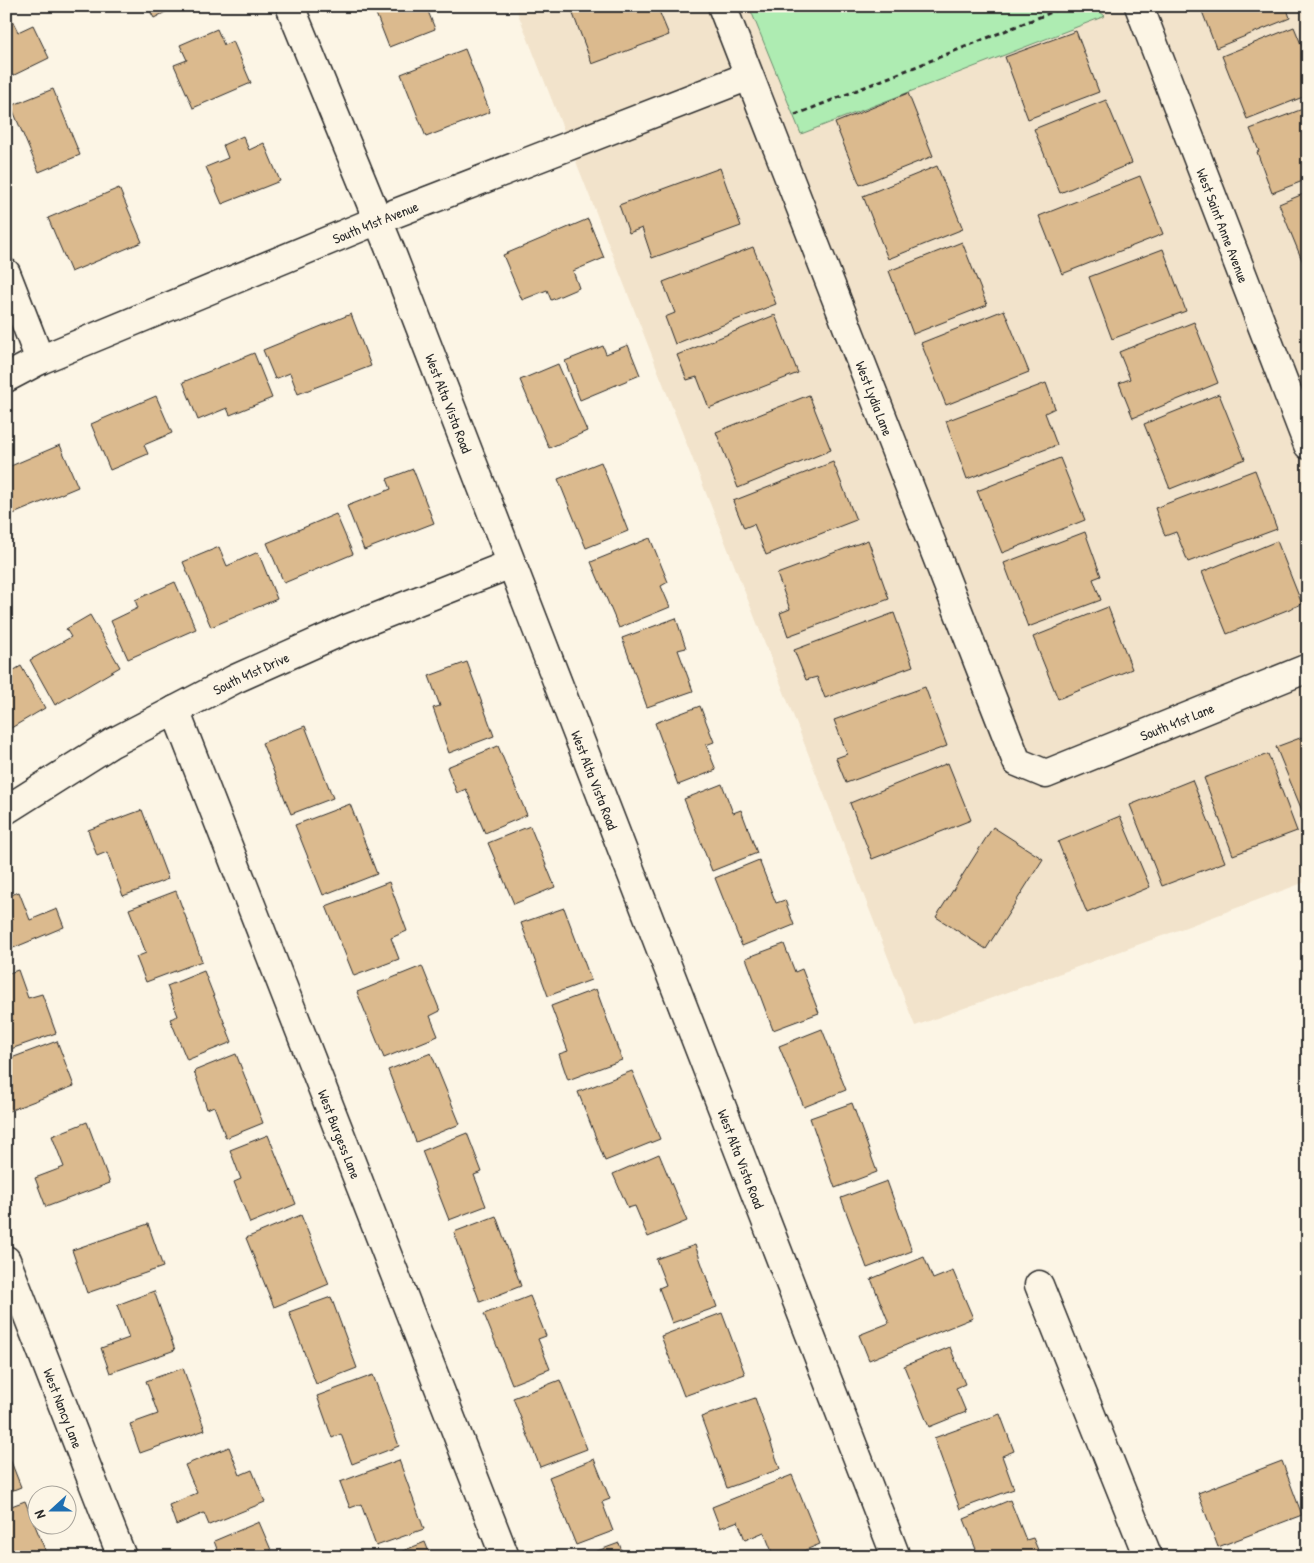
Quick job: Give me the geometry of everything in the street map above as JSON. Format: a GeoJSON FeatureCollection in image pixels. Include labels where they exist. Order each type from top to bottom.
{"type":"FeatureCollection","features":[{"type":"Feature","properties":{"kind":"street","name":"West Alta Vista Road"},"geometry":{"type":"LineString","coordinates":[[290,6],[378,220],[896,1557]]}},
{"type":"Feature","properties":{"kind":"street","name":"West Lydia Lane"},"geometry":{"type":"LineString","coordinates":[[722,6],[1017,762],[1046,774]]}},
{"type":"Feature","properties":{"kind":"street","name":"West Saint Anne Avenue"},"geometry":{"type":"LineString","coordinates":[[1139,6],[1308,445]]}},
{"type":"Feature","properties":{"kind":"street","name":"South 41st Avenue"},"geometry":{"type":"LineString","coordinates":[[6,378],[40,360],[378,220],[749,76]]}},
{"type":"Feature","properties":{"kind":"street"},"geometry":{"type":"LineString","coordinates":[[6,273],[40,360]]}},
{"type":"Feature","properties":{"kind":"street","name":"South 41st Drive"},"geometry":{"type":"LineString","coordinates":[[6,810],[112,743],[235,679],[346,629],[511,564]]}},
{"type":"Feature","properties":{"kind":"street","name":"South 41st Lane"},"geometry":{"type":"LineString","coordinates":[[1046,774],[1308,668]]}},
{"type":"Feature","properties":{"kind":"street","name":"West Burgess Lane"},"geometry":{"type":"LineString","coordinates":[[175,710],[505,1557]]}},
{"type":"Feature","properties":{"kind":"street","name":"West Nancy Lane"},"geometry":{"type":"LineString","coordinates":[[6,1260],[122,1557]]}},
{"type":"Feature","properties":{"kind":"street"},"geometry":{"type":"LineString","coordinates":[[1039,1285],[1148,1557]]}},
{"type":"Feature","properties":{"kind":"path"},"geometry":{"type":"LineString","coordinates":[[769,125],[1067,6]]}},
{"type":"Feature","properties":{"kind":"shaded area"},"geometry":{"type":"Polygon","coordinates":[[[515,6],[1308,6],[1308,881],[915,1026],[515,6]]]}},
{"type":"Feature","properties":{"kind":"green space"},"geometry":{"type":"Polygon","coordinates":[[[749,6],[1093,6],[1105,16],[801,134],[749,6]]]}},
{"type":"Feature","properties":{"kind":"building"},"geometry":{"type":"Polygon","coordinates":[[[147,6],[177,6],[154,18],[147,6]]]}},
{"type":"Feature","properties":{"kind":"building"},"geometry":{"type":"Polygon","coordinates":[[[373,6],[426,6],[435,29],[389,47],[373,6]]]}},
{"type":"Feature","properties":{"kind":"building"},"geometry":{"type":"Polygon","coordinates":[[[570,6],[657,6],[669,35],[592,64],[570,6]]]}},
{"type":"Feature","properties":{"kind":"building"},"geometry":{"type":"Polygon","coordinates":[[[1200,6],[1286,6],[1290,18],[1216,48],[1200,6]]]}},
{"type":"Feature","properties":{"kind":"building"},"geometry":{"type":"Polygon","coordinates":[[[6,8],[18,32],[33,25],[49,58],[6,79],[6,8]]]}},
{"type":"Feature","properties":{"kind":"building"},"geometry":{"type":"Polygon","coordinates":[[[1294,27],[1308,61],[1308,95],[1247,119],[1222,56],[1294,27]]]}},
{"type":"Feature","properties":{"kind":"building"},"geometry":{"type":"Polygon","coordinates":[[[217,29],[224,45],[233,41],[251,83],[193,108],[174,65],[187,60],[180,45],[217,29]]]}},
{"type":"Feature","properties":{"kind":"building"},"geometry":{"type":"Polygon","coordinates":[[[1076,31],[1099,92],[1028,119],[1005,57],[1076,31]]]}},
{"type":"Feature","properties":{"kind":"building"},"geometry":{"type":"Polygon","coordinates":[[[465,49],[490,112],[426,137],[401,74],[465,49]]]}},
{"type":"Feature","properties":{"kind":"building"},"geometry":{"type":"Polygon","coordinates":[[[53,89],[80,155],[39,172],[11,106],[53,89]]]}},
{"type":"Feature","properties":{"kind":"building"},"geometry":{"type":"Polygon","coordinates":[[[908,93],[933,156],[860,185],[835,123],[908,93]]]}},
{"type":"Feature","properties":{"kind":"building"},"geometry":{"type":"Polygon","coordinates":[[[1106,100],[1132,163],[1060,193],[1034,129],[1106,100]]]}},
{"type":"Feature","properties":{"kind":"building"},"geometry":{"type":"Polygon","coordinates":[[[1308,107],[1308,179],[1272,193],[1250,129],[1308,107]]]}},
{"type":"Feature","properties":{"kind":"building"},"geometry":{"type":"Polygon","coordinates":[[[243,136],[249,150],[264,143],[280,181],[222,204],[206,167],[228,158],[223,145],[243,136]]]}},
{"type":"Feature","properties":{"kind":"building"},"geometry":{"type":"Polygon","coordinates":[[[937,166],[963,229],[888,259],[863,196],[937,166]]]}},
{"type":"Feature","properties":{"kind":"building"},"geometry":{"type":"Polygon","coordinates":[[[720,168],[741,226],[652,258],[642,228],[629,233],[619,205],[720,168]]]}},
{"type":"Feature","properties":{"kind":"building"},"geometry":{"type":"Polygon","coordinates":[[[1140,176],[1163,234],[1062,274],[1039,216],[1140,176]]]}},
{"type":"Feature","properties":{"kind":"building"},"geometry":{"type":"Polygon","coordinates":[[[119,188],[142,242],[71,272],[48,218],[119,188]]]}},
{"type":"Feature","properties":{"kind":"building"},"geometry":{"type":"Polygon","coordinates":[[[1308,192],[1308,264],[1304,265],[1279,204],[1308,192]]]}},
{"type":"Feature","properties":{"kind":"building"},"geometry":{"type":"Polygon","coordinates":[[[588,219],[604,258],[573,271],[579,288],[551,300],[547,290],[522,300],[503,255],[588,219]]]}},
{"type":"Feature","properties":{"kind":"building"},"geometry":{"type":"Polygon","coordinates":[[[962,242],[987,305],[913,334],[889,271],[962,242]]]}},
{"type":"Feature","properties":{"kind":"building"},"geometry":{"type":"Polygon","coordinates":[[[753,247],[776,304],[675,344],[665,317],[675,313],[663,282],[753,247]]]}},
{"type":"Feature","properties":{"kind":"building"},"geometry":{"type":"Polygon","coordinates":[[[1163,249],[1186,311],[1112,339],[1089,277],[1163,249]]]}},
{"type":"Feature","properties":{"kind":"building"},"geometry":{"type":"Polygon","coordinates":[[[1004,310],[1029,372],[946,405],[921,343],[1004,310]]]}},
{"type":"Feature","properties":{"kind":"building"},"geometry":{"type":"Polygon","coordinates":[[[351,314],[371,366],[298,394],[290,373],[275,379],[263,350],[351,314]]]}},
{"type":"Feature","properties":{"kind":"building"},"geometry":{"type":"Polygon","coordinates":[[[775,315],[798,373],[709,408],[697,377],[687,380],[677,355],[775,315]]]}},
{"type":"Feature","properties":{"kind":"building"},"geometry":{"type":"Polygon","coordinates":[[[1194,322],[1218,383],[1133,418],[1119,383],[1130,379],[1119,352],[1194,322]]]}},
{"type":"Feature","properties":{"kind":"building"},"geometry":{"type":"Polygon","coordinates":[[[628,345],[640,375],[580,400],[565,361],[603,346],[606,354],[628,345]]]}},
{"type":"Feature","properties":{"kind":"building"},"geometry":{"type":"Polygon","coordinates":[[[254,353],[272,398],[230,415],[227,408],[198,420],[183,382],[254,353]]]}},
{"type":"Feature","properties":{"kind":"building"},"geometry":{"type":"Polygon","coordinates":[[[558,364],[587,431],[549,448],[520,380],[558,364]]]}},
{"type":"Feature","properties":{"kind":"building"},"geometry":{"type":"Polygon","coordinates":[[[1046,383],[1055,408],[1045,413],[1057,445],[967,479],[946,421],[1046,383]]]}},
{"type":"Feature","properties":{"kind":"building"},"geometry":{"type":"Polygon","coordinates":[[[1219,394],[1245,459],[1170,489],[1144,424],[1219,394]]]}},
{"type":"Feature","properties":{"kind":"building"},"geometry":{"type":"Polygon","coordinates":[[[809,395],[831,450],[738,488],[716,432],[809,395]]]}},
{"type":"Feature","properties":{"kind":"building"},"geometry":{"type":"Polygon","coordinates":[[[156,396],[172,433],[144,445],[148,454],[110,470],[91,424],[156,396]]]}},
{"type":"Feature","properties":{"kind":"building"},"geometry":{"type":"Polygon","coordinates":[[[60,445],[78,487],[6,517],[6,468],[60,445]]]}},
{"type":"Feature","properties":{"kind":"building"},"geometry":{"type":"Polygon","coordinates":[[[1060,458],[1085,520],[1002,553],[977,491],[1060,458]]]}},
{"type":"Feature","properties":{"kind":"building"},"geometry":{"type":"Polygon","coordinates":[[[601,462],[628,531],[586,548],[558,479],[601,462]]]}},
{"type":"Feature","properties":{"kind":"building"},"geometry":{"type":"Polygon","coordinates":[[[833,462],[856,520],[766,555],[754,524],[744,528],[733,501],[833,462]]]}},
{"type":"Feature","properties":{"kind":"building"},"geometry":{"type":"Polygon","coordinates":[[[413,469],[434,523],[364,550],[347,506],[391,489],[387,479],[413,469]]]}},
{"type":"Feature","properties":{"kind":"building"},"geometry":{"type":"Polygon","coordinates":[[[1255,470],[1277,529],[1188,562],[1176,532],[1165,536],[1155,508],[1255,470]]]}},
{"type":"Feature","properties":{"kind":"building"},"geometry":{"type":"Polygon","coordinates":[[[336,514],[353,554],[284,583],[267,543],[336,514]]]}},
{"type":"Feature","properties":{"kind":"building"},"geometry":{"type":"Polygon","coordinates":[[[1085,532],[1101,576],[1093,579],[1101,600],[1028,627],[1004,563],[1085,532]]]}},
{"type":"Feature","properties":{"kind":"building"},"geometry":{"type":"Polygon","coordinates":[[[650,538],[668,582],[661,586],[670,607],[619,628],[591,562],[650,538]]]}},
{"type":"Feature","properties":{"kind":"building"},"geometry":{"type":"Polygon","coordinates":[[[868,540],[889,599],[788,636],[780,613],[790,609],[777,574],[868,540]]]}},
{"type":"Feature","properties":{"kind":"building"},"geometry":{"type":"Polygon","coordinates":[[[1277,541],[1302,604],[1227,634],[1202,572],[1277,541]]]}},
{"type":"Feature","properties":{"kind":"building"},"geometry":{"type":"Polygon","coordinates":[[[219,547],[227,566],[258,552],[277,599],[211,627],[183,562],[219,547]]]}},
{"type":"Feature","properties":{"kind":"building"},"geometry":{"type":"Polygon","coordinates":[[[175,582],[196,629],[128,659],[111,621],[138,608],[135,600],[175,582]]]}},
{"type":"Feature","properties":{"kind":"building"},"geometry":{"type":"Polygon","coordinates":[[[1108,607],[1132,669],[1058,699],[1033,637],[1108,607]]]}},
{"type":"Feature","properties":{"kind":"building"},"geometry":{"type":"Polygon","coordinates":[[[894,613],[913,666],[825,698],[817,677],[806,680],[794,650],[894,613]]]}},
{"type":"Feature","properties":{"kind":"building"},"geometry":{"type":"Polygon","coordinates":[[[90,615],[120,667],[55,705],[30,660],[71,637],[66,629],[90,615]]]}},
{"type":"Feature","properties":{"kind":"building"},"geometry":{"type":"Polygon","coordinates":[[[676,618],[686,648],[678,650],[693,691],[647,707],[622,638],[676,618]]]}},
{"type":"Feature","properties":{"kind":"building"},"geometry":{"type":"Polygon","coordinates":[[[467,662],[494,736],[449,753],[433,708],[440,706],[429,676],[467,662]]]}},
{"type":"Feature","properties":{"kind":"building"},"geometry":{"type":"Polygon","coordinates":[[[21,666],[45,708],[6,731],[6,675],[21,666]]]}},
{"type":"Feature","properties":{"kind":"building"},"geometry":{"type":"Polygon","coordinates":[[[925,687],[947,746],[846,783],[836,758],[847,754],[834,720],[925,687]]]}},
{"type":"Feature","properties":{"kind":"building"},"geometry":{"type":"Polygon","coordinates":[[[700,706],[714,742],[706,745],[716,770],[678,785],[655,723],[700,706]]]}},
{"type":"Feature","properties":{"kind":"building"},"geometry":{"type":"Polygon","coordinates":[[[305,726],[333,798],[291,814],[262,743],[305,726]]]}},
{"type":"Feature","properties":{"kind":"building"},"geometry":{"type":"Polygon","coordinates":[[[1308,735],[1308,825],[1276,747],[1308,735]]]}},
{"type":"Feature","properties":{"kind":"building"},"geometry":{"type":"Polygon","coordinates":[[[498,746],[527,815],[485,833],[466,789],[457,793],[447,767],[498,746]]]}},
{"type":"Feature","properties":{"kind":"building"},"geometry":{"type":"Polygon","coordinates":[[[1268,754],[1297,831],[1233,855],[1204,778],[1268,754]]]}},
{"type":"Feature","properties":{"kind":"building"},"geometry":{"type":"Polygon","coordinates":[[[948,763],[971,820],[872,859],[850,803],[948,763]]]}},
{"type":"Feature","properties":{"kind":"building"},"geometry":{"type":"Polygon","coordinates":[[[1192,780],[1225,862],[1162,886],[1130,805],[1192,780]]]}},
{"type":"Feature","properties":{"kind":"building"},"geometry":{"type":"Polygon","coordinates":[[[722,784],[733,813],[741,810],[757,853],[712,871],[684,799],[722,784]]]}},
{"type":"Feature","properties":{"kind":"building"},"geometry":{"type":"Polygon","coordinates":[[[350,804],[377,874],[323,895],[295,825],[350,804]]]}},
{"type":"Feature","properties":{"kind":"building"},"geometry":{"type":"Polygon","coordinates":[[[142,810],[168,879],[123,896],[107,852],[97,856],[88,830],[142,810]]]}},
{"type":"Feature","properties":{"kind":"building"},"geometry":{"type":"Polygon","coordinates":[[[1120,816],[1150,887],[1087,913],[1058,842],[1120,816]]]}},
{"type":"Feature","properties":{"kind":"building"},"geometry":{"type":"Polygon","coordinates":[[[530,826],[555,887],[514,904],[488,843],[530,826]]]}},
{"type":"Feature","properties":{"kind":"building"},"geometry":{"type":"Polygon","coordinates":[[[993,827],[1043,859],[986,949],[936,917],[993,827]]]}},
{"type":"Feature","properties":{"kind":"building"},"geometry":{"type":"Polygon","coordinates":[[[759,860],[776,903],[785,900],[794,925],[742,946],[715,878],[759,860]]]}},
{"type":"Feature","properties":{"kind":"building"},"geometry":{"type":"Polygon","coordinates":[[[389,882],[407,931],[391,938],[399,959],[354,976],[326,906],[389,882]]]}},
{"type":"Feature","properties":{"kind":"building"},"geometry":{"type":"Polygon","coordinates":[[[176,891],[202,961],[146,982],[136,957],[146,953],[129,909],[176,891]]]}},
{"type":"Feature","properties":{"kind":"building"},"geometry":{"type":"Polygon","coordinates":[[[19,892],[30,920],[57,909],[64,927],[6,951],[6,897],[19,892]]]}},
{"type":"Feature","properties":{"kind":"building"},"geometry":{"type":"Polygon","coordinates":[[[564,908],[591,980],[548,996],[521,923],[564,908]]]}},
{"type":"Feature","properties":{"kind":"building"},"geometry":{"type":"Polygon","coordinates":[[[784,944],[795,972],[802,969],[819,1013],[773,1030],[746,958],[784,944]]]}},
{"type":"Feature","properties":{"kind":"building"},"geometry":{"type":"Polygon","coordinates":[[[422,966],[440,1011],[430,1016],[438,1036],[384,1058],[357,992],[422,966]]]}},
{"type":"Feature","properties":{"kind":"building"},"geometry":{"type":"Polygon","coordinates":[[[18,970],[28,998],[42,994],[56,1033],[8,1050],[6,1044],[6,974],[18,970]]]}},
{"type":"Feature","properties":{"kind":"building"},"geometry":{"type":"Polygon","coordinates":[[[204,971],[232,1042],[187,1060],[170,1019],[178,1016],[167,986],[204,971]]]}},
{"type":"Feature","properties":{"kind":"building"},"geometry":{"type":"Polygon","coordinates":[[[596,989],[622,1060],[568,1080],[559,1054],[568,1051],[551,1006],[596,989]]]}},
{"type":"Feature","properties":{"kind":"building"},"geometry":{"type":"Polygon","coordinates":[[[822,1029],[846,1090],[804,1107],[779,1046],[822,1029]]]}},
{"type":"Feature","properties":{"kind":"building"},"geometry":{"type":"Polygon","coordinates":[[[57,1041],[74,1086],[6,1112],[6,1060],[57,1041]]]}},
{"type":"Feature","properties":{"kind":"building"},"geometry":{"type":"Polygon","coordinates":[[[431,1053],[460,1124],[416,1142],[388,1070],[431,1053]]]}},
{"type":"Feature","properties":{"kind":"building"},"geometry":{"type":"Polygon","coordinates":[[[236,1054],[263,1123],[226,1138],[214,1106],[207,1109],[194,1071],[236,1054]]]}},
{"type":"Feature","properties":{"kind":"building"},"geometry":{"type":"Polygon","coordinates":[[[632,1071],[660,1139],[605,1161],[578,1092],[632,1071]]]}},
{"type":"Feature","properties":{"kind":"building"},"geometry":{"type":"Polygon","coordinates":[[[852,1103],[877,1172],[835,1188],[810,1118],[852,1103]]]}},
{"type":"Feature","properties":{"kind":"building"},"geometry":{"type":"Polygon","coordinates":[[[87,1122],[110,1183],[46,1207],[35,1178],[64,1167],[52,1136],[87,1122]]]}},
{"type":"Feature","properties":{"kind":"building"},"geometry":{"type":"Polygon","coordinates":[[[467,1133],[482,1172],[474,1175],[486,1206],[449,1220],[422,1151],[467,1133]]]}},
{"type":"Feature","properties":{"kind":"building"},"geometry":{"type":"Polygon","coordinates":[[[268,1135],[296,1204],[250,1223],[234,1182],[241,1179],[230,1150],[268,1135]]]}},
{"type":"Feature","properties":{"kind":"building"},"geometry":{"type":"Polygon","coordinates":[[[659,1154],[687,1221],[648,1237],[635,1206],[628,1208],[613,1174],[659,1154]]]}},
{"type":"Feature","properties":{"kind":"building"},"geometry":{"type":"Polygon","coordinates":[[[887,1181],[912,1251],[867,1268],[841,1198],[887,1181]]]}},
{"type":"Feature","properties":{"kind":"building"},"geometry":{"type":"Polygon","coordinates":[[[301,1215],[329,1284],[274,1307],[246,1238],[301,1215]]]}},
{"type":"Feature","properties":{"kind":"building"},"geometry":{"type":"Polygon","coordinates":[[[496,1216],[521,1286],[480,1302],[454,1232],[496,1216]]]}},
{"type":"Feature","properties":{"kind":"building"},"geometry":{"type":"Polygon","coordinates":[[[148,1224],[163,1267],[87,1293],[72,1250],[148,1224]]]}},
{"type":"Feature","properties":{"kind":"building"},"geometry":{"type":"Polygon","coordinates":[[[695,1245],[717,1307],[672,1323],[659,1288],[666,1285],[656,1259],[695,1245]]]}},
{"type":"Feature","properties":{"kind":"building"},"geometry":{"type":"Polygon","coordinates":[[[924,1257],[933,1279],[953,1271],[973,1318],[869,1360],[859,1335],[889,1323],[871,1279],[924,1257]]]}},
{"type":"Feature","properties":{"kind":"building"},"geometry":{"type":"Polygon","coordinates":[[[154,1291],[175,1350],[110,1373],[101,1348],[129,1338],[117,1305],[154,1291]]]}},
{"type":"Feature","properties":{"kind":"building"},"geometry":{"type":"Polygon","coordinates":[[[530,1296],[546,1336],[538,1339],[550,1369],[512,1384],[484,1314],[530,1296]]]}},
{"type":"Feature","properties":{"kind":"building"},"geometry":{"type":"Polygon","coordinates":[[[331,1297],[357,1368],[316,1384],[289,1312],[331,1297]]]}},
{"type":"Feature","properties":{"kind":"building"},"geometry":{"type":"Polygon","coordinates":[[[722,1313],[745,1374],[684,1396],[661,1336],[722,1313]]]}},
{"type":"Feature","properties":{"kind":"building"},"geometry":{"type":"Polygon","coordinates":[[[950,1347],[965,1384],[956,1388],[966,1412],[929,1427],[904,1366],[950,1347]]]}},
{"type":"Feature","properties":{"kind":"building"},"geometry":{"type":"Polygon","coordinates":[[[183,1368],[205,1430],[140,1453],[130,1424],[158,1414],[146,1381],[183,1368]]]}},
{"type":"Feature","properties":{"kind":"building"},"geometry":{"type":"Polygon","coordinates":[[[373,1375],[399,1446],[352,1464],[341,1434],[332,1438],[317,1396],[373,1375]]]}},
{"type":"Feature","properties":{"kind":"building"},"geometry":{"type":"Polygon","coordinates":[[[560,1380],[587,1449],[540,1467],[513,1398],[560,1380]]]}},
{"type":"Feature","properties":{"kind":"building"},"geometry":{"type":"Polygon","coordinates":[[[755,1398],[780,1469],[727,1488],[701,1417],[755,1398]]]}},
{"type":"Feature","properties":{"kind":"building"},"geometry":{"type":"Polygon","coordinates":[[[1000,1414],[1014,1451],[1002,1456],[1014,1489],[960,1509],[934,1438],[1000,1414]]]}},
{"type":"Feature","properties":{"kind":"building"},"geometry":{"type":"Polygon","coordinates":[[[229,1447],[240,1475],[252,1470],[265,1502],[209,1525],[204,1513],[176,1525],[169,1505],[197,1493],[185,1465],[229,1447]]]}},
{"type":"Feature","properties":{"kind":"building"},"geometry":{"type":"Polygon","coordinates":[[[6,1449],[21,1487],[6,1493],[6,1449]]]}},
{"type":"Feature","properties":{"kind":"building"},"geometry":{"type":"Polygon","coordinates":[[[594,1459],[610,1499],[602,1502],[613,1531],[576,1545],[549,1477],[594,1459]]]}},
{"type":"Feature","properties":{"kind":"building"},"geometry":{"type":"Polygon","coordinates":[[[399,1460],[424,1529],[376,1546],[361,1504],[350,1508],[340,1482],[399,1460]]]}},
{"type":"Feature","properties":{"kind":"building"},"geometry":{"type":"Polygon","coordinates":[[[1282,1461],[1302,1515],[1218,1547],[1198,1493],[1282,1461]]]}},
{"type":"Feature","properties":{"kind":"building"},"geometry":{"type":"Polygon","coordinates":[[[792,1475],[820,1544],[789,1557],[774,1557],[764,1532],[745,1540],[738,1521],[720,1528],[712,1507],[792,1475]]]}},
{"type":"Feature","properties":{"kind":"building"},"geometry":{"type":"Polygon","coordinates":[[[1010,1500],[1026,1540],[1033,1538],[1041,1557],[979,1557],[964,1519],[1010,1500]]]}},
{"type":"Feature","properties":{"kind":"building"},"geometry":{"type":"Polygon","coordinates":[[[25,1501],[28,1508],[28,1536],[39,1536],[48,1557],[6,1557],[6,1508],[25,1501]]]}},
{"type":"Feature","properties":{"kind":"building"},"geometry":{"type":"Polygon","coordinates":[[[259,1522],[274,1557],[220,1557],[214,1541],[259,1522]]]}},
{"type":"Feature","properties":{"kind":"building"},"geometry":{"type":"Polygon","coordinates":[[[425,1542],[431,1557],[388,1557],[425,1542]]]}},
{"type":"Feature","properties":{"kind":"building"},"geometry":{"type":"Polygon","coordinates":[[[619,1543],[624,1557],[581,1557],[619,1543]]]}}]}
